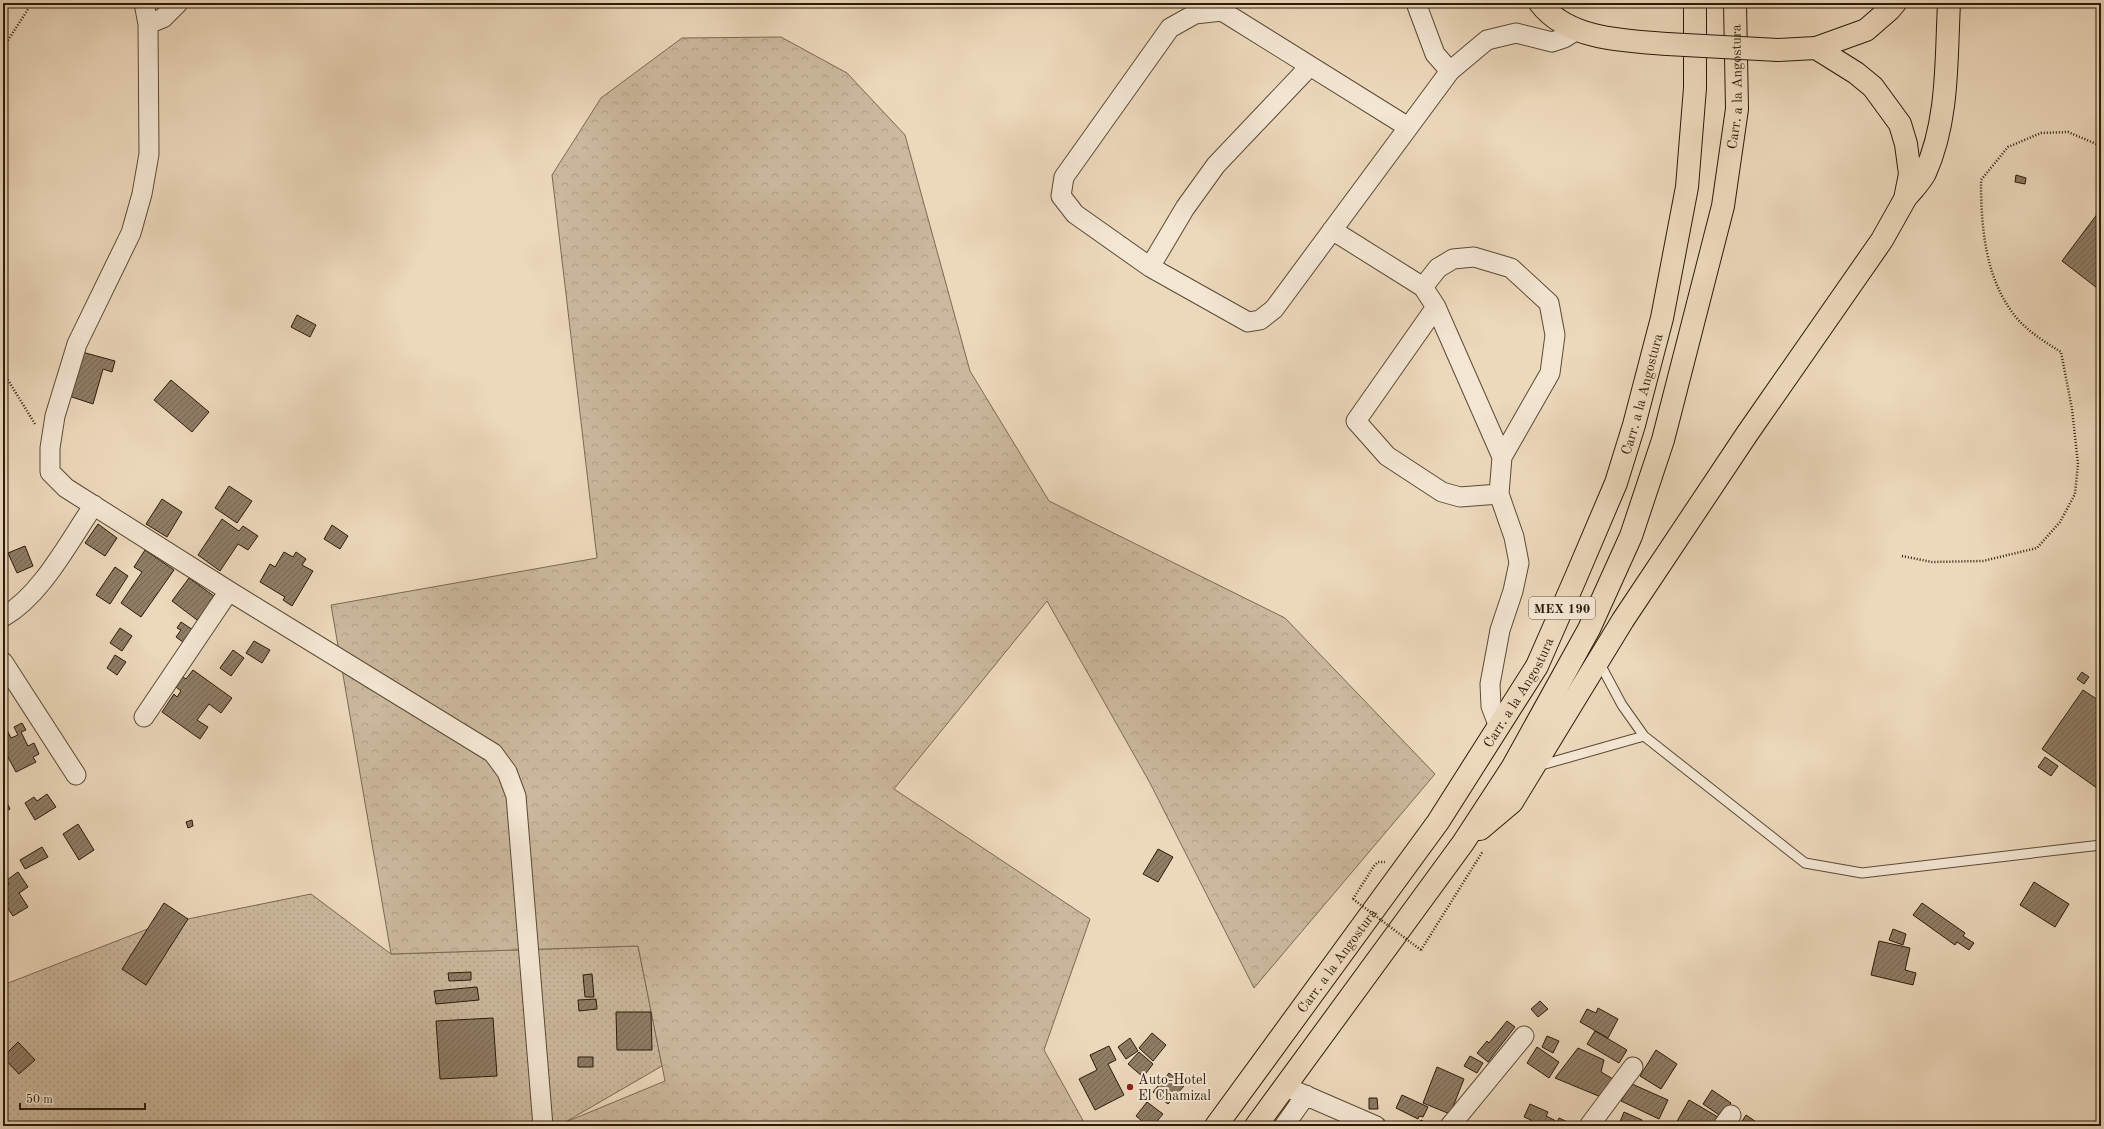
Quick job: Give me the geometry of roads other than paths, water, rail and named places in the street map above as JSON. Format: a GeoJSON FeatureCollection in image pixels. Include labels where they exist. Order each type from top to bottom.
{"type":"FeatureCollection","features":[{"type":"Feature","properties":{"kind":"main road"},"geometry":{"type":"LineString","coordinates":[[1540,3],[1559,20],[1577,30],[1621,40],[1778,50],[1816,48],[1866,30],[1890,10],[1895,3]]}},
{"type":"Feature","properties":{"kind":"main road","name":"Carr. a la Angostura"},"geometry":{"type":"LineString","coordinates":[[1216,1126],[1438,822],[1537,666],[1616,483],[1634,425],[1662,318],[1687,187],[1695,88],[1695,3]]}},
{"type":"Feature","properties":{"kind":"main road","name":"Carr. a la Angostura"},"geometry":{"type":"LineString","coordinates":[[1256,1126],[1463,843],[1512,768],[1589,629],[1634,529],[1663,440],[1723,206],[1737,109],[1737,29],[1735,3]]}},
{"type":"Feature","properties":{"kind":"main road"},"geometry":{"type":"LineString","coordinates":[[1737,29],[1748,3]]}},
{"type":"Feature","properties":{"kind":"main road"},"geometry":{"type":"LineString","coordinates":[[1463,843],[1512,802],[1623,620],[1747,434],[1882,240],[1905,199],[1925,174],[1940,124],[1945,90],[1949,3]]}},
{"type":"Feature","properties":{"kind":"main road"},"geometry":{"type":"LineString","coordinates":[[1816,48],[1856,73],[1873,87],[1900,124],[1906,144],[1910,174],[1905,199]]}},
{"type":"Feature","properties":{"kind":"street"},"geometry":{"type":"LineString","coordinates":[[144,3],[148,24],[149,154],[142,194],[131,234],[77,344],[55,416],[50,448],[50,472],[66,488],[94,504],[229,591],[493,752],[507,772],[516,796],[543,1126]]}},
{"type":"Feature","properties":{"kind":"street"},"geometry":{"type":"LineString","coordinates":[[148,24],[163,18],[178,3]]}},
{"type":"Feature","properties":{"kind":"street"},"geometry":{"type":"LineString","coordinates":[[1416,3],[1435,54],[1450,72]]}},
{"type":"Feature","properties":{"kind":"street"},"geometry":{"type":"LineString","coordinates":[[1408,127],[1222,11],[1195,14],[1170,28],[1064,177],[1061,196],[1075,214],[1150,267],[1248,322],[1260,320],[1274,309],[1450,72],[1487,40],[1516,33],[1552,42],[1564,38],[1577,30]]}},
{"type":"Feature","properties":{"kind":"street"},"geometry":{"type":"LineString","coordinates":[[1150,267],[1185,208],[1216,165],[1310,66]]}},
{"type":"Feature","properties":{"kind":"street"},"geometry":{"type":"LineString","coordinates":[[1332,230],[1423,287],[1436,307],[1502,457]]}},
{"type":"Feature","properties":{"kind":"street"},"geometry":{"type":"LineString","coordinates":[[1423,287],[1438,268],[1454,259],[1474,257],[1511,268],[1549,302],[1555,335],[1550,373],[1502,457],[1499,494],[1514,537],[1519,563],[1513,591],[1500,630],[1490,684],[1492,706],[1499,727]]}},
{"type":"Feature","properties":{"kind":"street"},"geometry":{"type":"LineString","coordinates":[[1436,307],[1356,420],[1387,456],[1442,492],[1460,498],[1499,494]]}},
{"type":"Feature","properties":{"kind":"street"},"geometry":{"type":"LineString","coordinates":[[3,618],[15,611],[41,582],[94,504]]}},
{"type":"Feature","properties":{"kind":"street"},"geometry":{"type":"LineString","coordinates":[[144,717],[229,591]]}},
{"type":"Feature","properties":{"kind":"street"},"geometry":{"type":"LineString","coordinates":[[3,662],[76,775]]}},
{"type":"Feature","properties":{"kind":"street"},"geometry":{"type":"LineString","coordinates":[[1450,1126],[1524,1036]]}},
{"type":"Feature","properties":{"kind":"street"},"geometry":{"type":"LineString","coordinates":[[1589,1126],[1633,1067]]}},
{"type":"Feature","properties":{"kind":"street"},"geometry":{"type":"LineString","coordinates":[[1286,1087],[1376,1126]]}},
{"type":"Feature","properties":{"kind":"street"},"geometry":{"type":"LineString","coordinates":[[1284,1126],[1306,1095]]}},
{"type":"Feature","properties":{"kind":"lane"},"geometry":{"type":"LineString","coordinates":[[1598,660],[1622,704],[1644,736],[1805,863],[1862,873],[2101,845]]}},
{"type":"Feature","properties":{"kind":"lane"},"geometry":{"type":"LineString","coordinates":[[1534,768],[1644,736]]}},
{"type":"Feature","properties":{"kind":"place","name":"Auto-Hotel El Chamizal"},"geometry":{"type":"Point","coordinates":[1130,1087]}}]}
